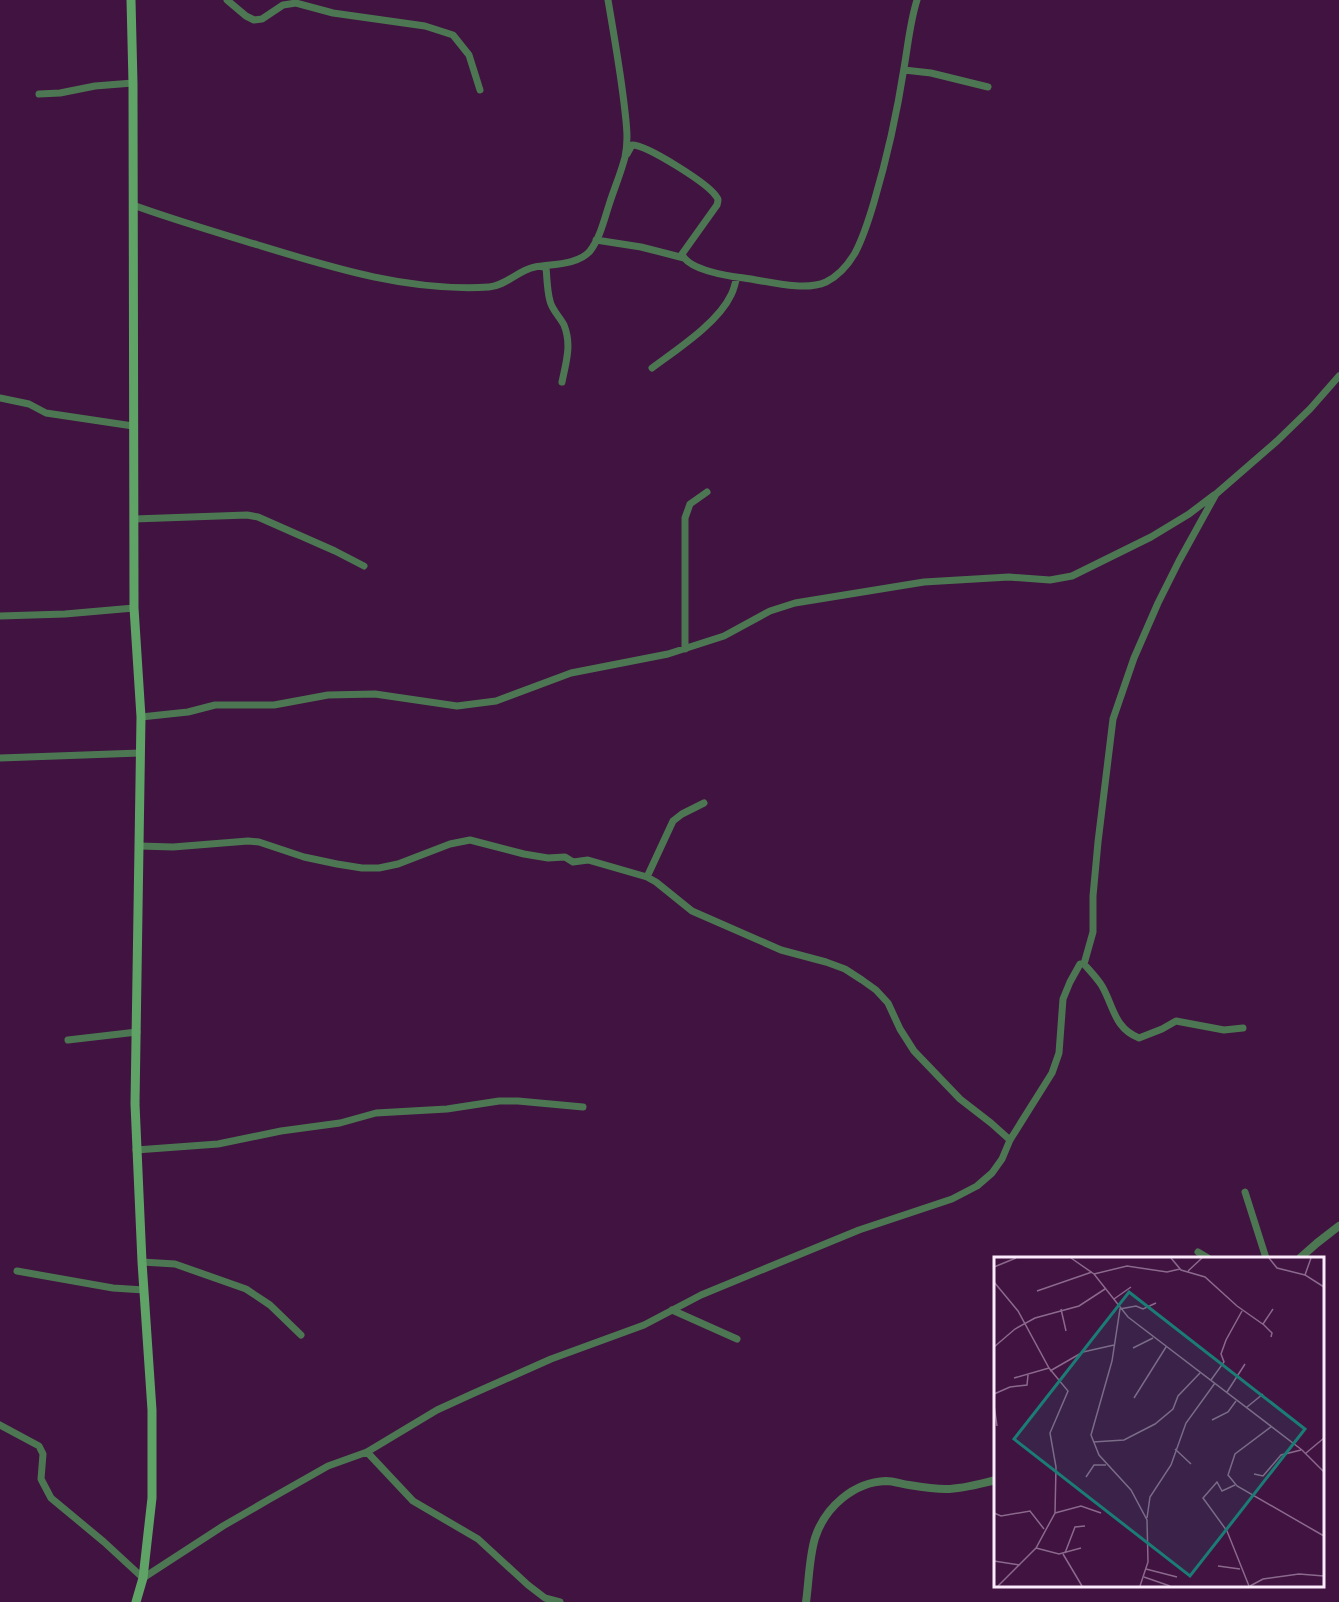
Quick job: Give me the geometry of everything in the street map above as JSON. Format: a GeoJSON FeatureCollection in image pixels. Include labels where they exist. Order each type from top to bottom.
{"type":"FeatureCollection","features":[{"type":"Feature","properties":{"kind":"main road"},"geometry":{"type":"LineString","coordinates":[[131,0],[134,608],[141,717],[135,1104],[152,1410],[152,1498],[143,1578],[136,1602]]}},
{"type":"Feature","properties":{"kind":"street"},"geometry":{"type":"LineString","coordinates":[[227,0],[254,20],[262,19],[283,5],[296,3],[333,13],[425,26],[453,35],[469,56],[480,90]]}},
{"type":"Feature","properties":{"kind":"street"},"geometry":{"type":"LineString","coordinates":[[133,205],[305,260],[396,281],[453,288],[492,287],[524,270],[584,257],[592,249],[600,232],[625,157],[627,135],[620,67],[608,0]]}},
{"type":"Feature","properties":{"kind":"street"},"geometry":{"type":"LineString","coordinates":[[596,240],[641,247],[684,258],[699,268],[785,285],[805,286],[824,283],[839,273],[856,252],[884,168],[917,0]]}},
{"type":"Feature","properties":{"kind":"street"},"geometry":{"type":"LineString","coordinates":[[904,70],[931,73],[988,87]]}},
{"type":"Feature","properties":{"kind":"street"},"geometry":{"type":"LineString","coordinates":[[39,94],[133,83]]}},
{"type":"Feature","properties":{"kind":"street"},"geometry":{"type":"LineString","coordinates":[[625,157],[633,145],[646,149],[702,183],[717,198],[717,205],[684,249],[682,254],[684,258]]}},
{"type":"Feature","properties":{"kind":"street"},"geometry":{"type":"LineString","coordinates":[[542,267],[546,267],[549,300],[563,323],[568,341],[569,350],[562,382]]}},
{"type":"Feature","properties":{"kind":"street"},"geometry":{"type":"LineString","coordinates":[[652,368],[698,333],[715,316],[730,297],[737,277]]}},
{"type":"Feature","properties":{"kind":"street"},"geometry":{"type":"LineString","coordinates":[[141,717],[188,712],[215,705],[274,705],[328,695],[375,694],[457,706],[496,701],[571,673],[624,664],[685,649],[724,636],[770,611],[795,603],[924,582],[1009,578],[1050,580],[1072,576],[1151,537],[1216,494],[1277,441],[1339,376]]}},
{"type":"Feature","properties":{"kind":"street"},"geometry":{"type":"LineString","coordinates":[[0,398],[29,404],[46,413],[133,426]]}},
{"type":"Feature","properties":{"kind":"street"},"geometry":{"type":"LineString","coordinates":[[685,649],[685,518],[690,504],[707,492]]}},
{"type":"Feature","properties":{"kind":"street"},"geometry":{"type":"LineString","coordinates":[[1084,964],[1093,932],[1093,896],[1098,842],[1113,719],[1134,658],[1158,603],[1216,494]]}},
{"type":"Feature","properties":{"kind":"street"},"geometry":{"type":"LineString","coordinates":[[1189,514],[1207,512]]}},
{"type":"Feature","properties":{"kind":"street"},"geometry":{"type":"LineString","coordinates":[[134,519],[247,515],[335,551],[364,566]]}},
{"type":"Feature","properties":{"kind":"street"},"geometry":{"type":"LineString","coordinates":[[0,616],[64,614],[134,608]]}},
{"type":"Feature","properties":{"kind":"street"},"geometry":{"type":"LineString","coordinates":[[0,758],[140,753]]}},
{"type":"Feature","properties":{"kind":"street"},"geometry":{"type":"LineString","coordinates":[[646,877],[673,821],[704,803]]}},
{"type":"Feature","properties":{"kind":"street"},"geometry":{"type":"LineString","coordinates":[[139,846],[173,847],[259,842],[304,857],[337,864],[379,868],[398,864],[450,844],[470,840],[524,854],[548,858],[565,857],[573,862],[588,860],[646,877],[656,882],[692,911],[781,950],[845,969],[876,990],[888,1003],[900,1029],[914,1051],[960,1099],[1010,1140]]}},
{"type":"Feature","properties":{"kind":"street"},"geometry":{"type":"LineString","coordinates":[[0,1425],[39,1446],[43,1454],[41,1479],[51,1498],[143,1578],[268,1500],[328,1466],[367,1452],[437,1410],[551,1359],[644,1325],[701,1295],[859,1230],[952,1199],[977,1186],[992,1173],[1002,1159],[1010,1140],[1052,1073],[1059,1053],[1064,999],[1080,964],[1084,964]]}},
{"type":"Feature","properties":{"kind":"street"},"geometry":{"type":"LineString","coordinates":[[1084,964],[1102,985],[1118,1022],[1130,1034],[1139,1038],[1176,1021],[1224,1030],[1243,1028]]}},
{"type":"Feature","properties":{"kind":"street"},"geometry":{"type":"LineString","coordinates":[[68,1040],[136,1032]]}},
{"type":"Feature","properties":{"kind":"street"},"geometry":{"type":"LineString","coordinates":[[136,1150],[218,1144],[281,1131],[340,1123],[376,1113],[447,1109],[499,1101],[583,1107]]}},
{"type":"Feature","properties":{"kind":"street"},"geometry":{"type":"LineString","coordinates":[[1245,1192],[1266,1257]]}},
{"type":"Feature","properties":{"kind":"street"},"geometry":{"type":"LineString","coordinates":[[1301,1257],[1339,1226]]}},
{"type":"Feature","properties":{"kind":"street"},"geometry":{"type":"LineString","coordinates":[[1198,1252],[1206,1257]]}},
{"type":"Feature","properties":{"kind":"street"},"geometry":{"type":"LineString","coordinates":[[142,1262],[175,1264],[246,1289],[270,1305],[301,1335]]}},
{"type":"Feature","properties":{"kind":"street"},"geometry":{"type":"LineString","coordinates":[[17,1271],[113,1288],[144,1290]]}},
{"type":"Feature","properties":{"kind":"street"},"geometry":{"type":"LineString","coordinates":[[672,1310],[737,1339]]}},
{"type":"Feature","properties":{"kind":"street"},"geometry":{"type":"LineString","coordinates":[[367,1452],[413,1501],[478,1539],[528,1586],[545,1598],[560,1602]]}},
{"type":"Feature","properties":{"kind":"street"},"geometry":{"type":"LineString","coordinates":[[806,1602],[815,1538],[833,1506],[849,1493],[870,1482],[889,1481],[945,1489],[962,1488],[994,1480]]}}]}
